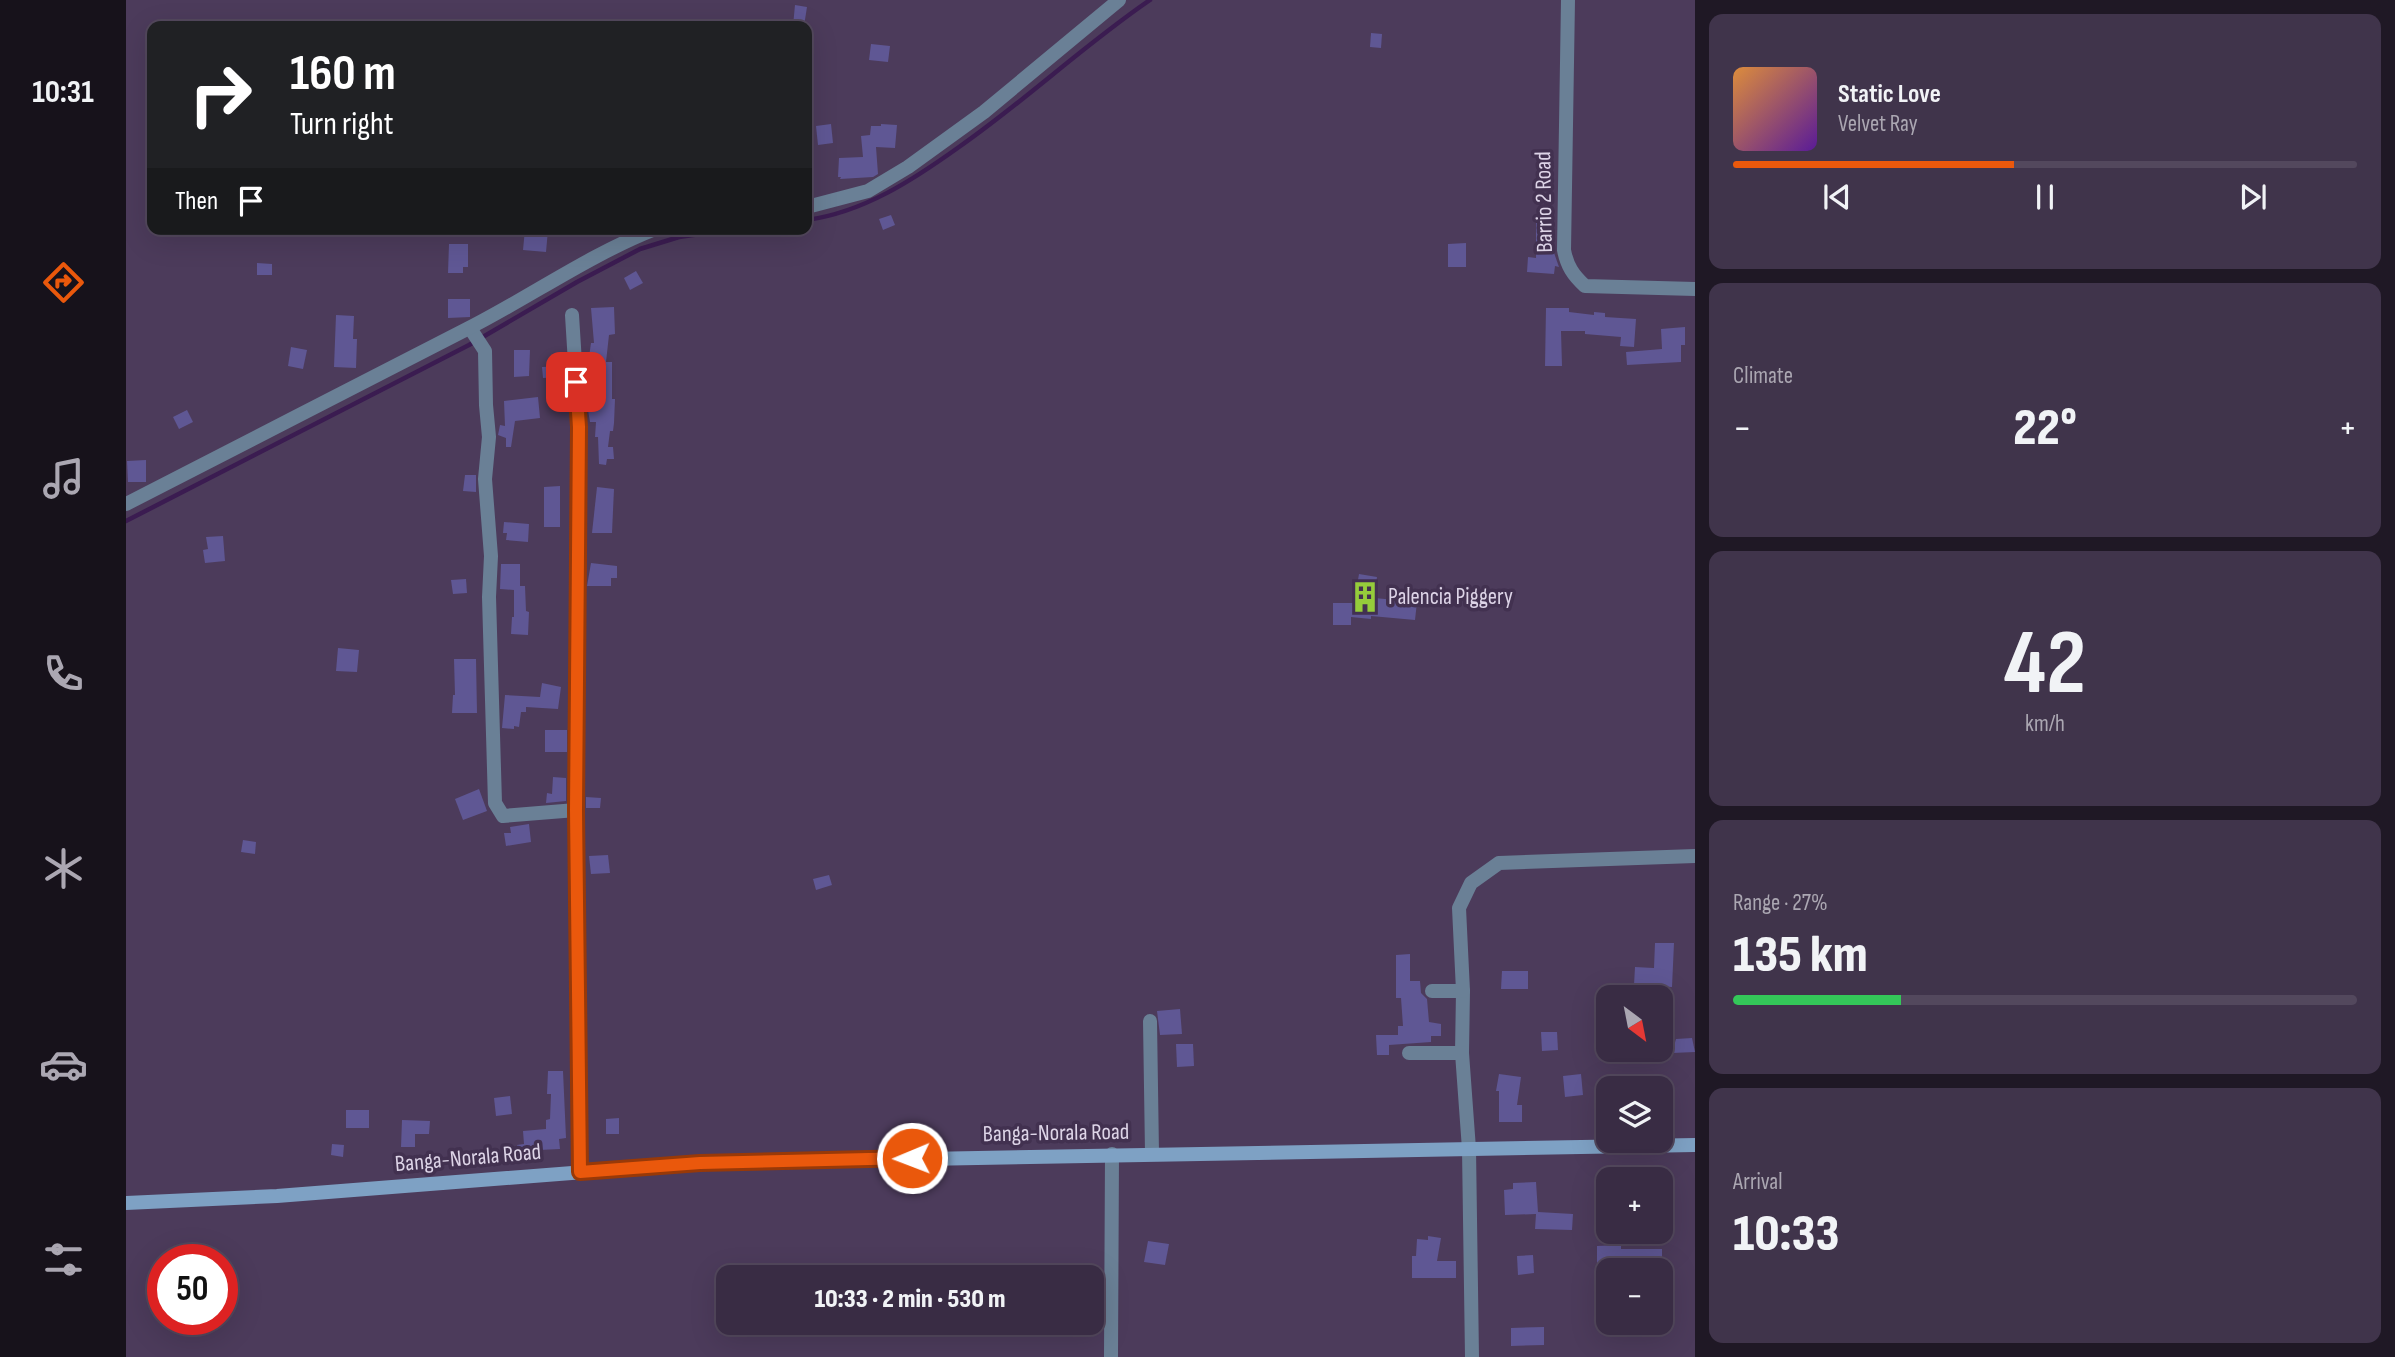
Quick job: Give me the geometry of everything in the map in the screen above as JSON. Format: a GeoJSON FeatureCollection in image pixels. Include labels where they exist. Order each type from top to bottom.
{"type":"FeatureCollection","features":[{"type":"Feature","properties":{"kind":"main road","name":"Banga-Norala Road"},"geometry":{"type":"LineString","coordinates":[[126,1203],[277,1196],[700,1163],[1695,1145]]}},
{"type":"Feature","properties":{"kind":"street"},"geometry":{"type":"LineString","coordinates":[[812,206],[868,191],[908,167],[984,112],[1119,0]]}},
{"type":"Feature","properties":{"kind":"street","name":"Barrio 2 Road"},"geometry":{"type":"LineString","coordinates":[[1568,0],[1566,260],[1573,275],[1585,286],[1695,289]]}},
{"type":"Feature","properties":{"kind":"street"},"geometry":{"type":"LineString","coordinates":[[126,504],[470,328],[603,252],[641,235]]}},
{"type":"Feature","properties":{"kind":"street"},"geometry":{"type":"LineString","coordinates":[[572,315],[579,427],[576,810],[580,1172]]}},
{"type":"Feature","properties":{"kind":"street"},"geometry":{"type":"LineString","coordinates":[[470,328],[485,351],[489,436],[485,479],[491,556],[489,597],[495,803],[503,816],[576,810]]}},
{"type":"Feature","properties":{"kind":"street"},"geometry":{"type":"LineString","coordinates":[[1472,1357],[1469,1149],[1462,1053],[1463,991],[1458,908],[1471,883],[1499,863],[1695,856]]}},
{"type":"Feature","properties":{"kind":"street"},"geometry":{"type":"LineString","coordinates":[[1432,991],[1463,991]]}},
{"type":"Feature","properties":{"kind":"street"},"geometry":{"type":"LineString","coordinates":[[1150,1021],[1152,1153]]}},
{"type":"Feature","properties":{"kind":"street"},"geometry":{"type":"LineString","coordinates":[[1409,1053],[1462,1053]]}},
{"type":"Feature","properties":{"kind":"street"},"geometry":{"type":"LineString","coordinates":[[1111,1357],[1112,1154]]}},
{"type":"Feature","properties":{"kind":"building"},"geometry":{"type":"Polygon","coordinates":[[[795,5],[807,7],[805,21],[793,21],[795,5]]]}},
{"type":"Feature","properties":{"kind":"building"},"geometry":{"type":"Polygon","coordinates":[[[1371,33],[1382,34],[1381,48],[1370,47],[1371,33]]]}},
{"type":"Feature","properties":{"kind":"building"},"geometry":{"type":"Polygon","coordinates":[[[871,44],[890,46],[888,62],[869,60],[871,44]]]}},
{"type":"Feature","properties":{"kind":"building"},"geometry":{"type":"Polygon","coordinates":[[[831,124],[833,143],[818,145],[816,126],[831,124]]]}},
{"type":"Feature","properties":{"kind":"building"},"geometry":{"type":"Polygon","coordinates":[[[897,125],[895,148],[876,147],[878,174],[873,177],[840,179],[839,158],[863,157],[861,136],[870,135],[871,126],[897,125]]]}},
{"type":"Feature","properties":{"kind":"building"},"geometry":{"type":"Polygon","coordinates":[[[891,215],[895,225],[883,230],[879,219],[891,215]]]}},
{"type":"Feature","properties":{"kind":"building"},"geometry":{"type":"Polygon","coordinates":[[[1541,216],[1553,216],[1553,250],[1559,267],[1555,266],[1554,274],[1527,272],[1528,257],[1536,258],[1536,223],[1541,223],[1541,216]]]}},
{"type":"Feature","properties":{"kind":"building"},"geometry":{"type":"Polygon","coordinates":[[[524,235],[548,235],[546,252],[523,250],[524,235]]]}},
{"type":"Feature","properties":{"kind":"building"},"geometry":{"type":"Polygon","coordinates":[[[1466,243],[1466,267],[1448,267],[1448,244],[1466,243]]]}},
{"type":"Feature","properties":{"kind":"building"},"geometry":{"type":"Polygon","coordinates":[[[449,244],[468,244],[468,267],[463,267],[463,273],[448,273],[449,244]]]}},
{"type":"Feature","properties":{"kind":"building"},"geometry":{"type":"Polygon","coordinates":[[[257,263],[272,264],[272,275],[257,275],[257,263]]]}},
{"type":"Feature","properties":{"kind":"building"},"geometry":{"type":"Polygon","coordinates":[[[636,271],[643,283],[630,290],[624,278],[636,271]]]}},
{"type":"Feature","properties":{"kind":"building"},"geometry":{"type":"Polygon","coordinates":[[[448,299],[470,299],[470,317],[448,318],[448,299]]]}},
{"type":"Feature","properties":{"kind":"building"},"geometry":{"type":"Polygon","coordinates":[[[614,307],[615,334],[609,335],[606,362],[612,362],[614,423],[608,447],[613,447],[614,459],[607,459],[606,465],[599,464],[596,422],[590,422],[587,404],[590,404],[591,398],[602,399],[602,375],[595,375],[595,358],[589,357],[591,343],[594,343],[591,308],[614,307]]]}},
{"type":"Feature","properties":{"kind":"building"},"geometry":{"type":"Polygon","coordinates":[[[1546,308],[1569,308],[1569,312],[1594,315],[1594,312],[1605,313],[1605,317],[1636,319],[1634,347],[1620,346],[1621,337],[1585,334],[1585,331],[1561,331],[1562,366],[1545,366],[1546,308]]]}},
{"type":"Feature","properties":{"kind":"building"},"geometry":{"type":"Polygon","coordinates":[[[336,315],[354,316],[353,339],[357,339],[356,368],[334,367],[336,315]]]}},
{"type":"Feature","properties":{"kind":"building"},"geometry":{"type":"Polygon","coordinates":[[[1685,327],[1681,362],[1627,365],[1626,352],[1662,349],[1661,329],[1685,327]]]}},
{"type":"Feature","properties":{"kind":"building"},"geometry":{"type":"Polygon","coordinates":[[[291,347],[307,350],[303,369],[288,366],[291,347]]]}},
{"type":"Feature","properties":{"kind":"building"},"geometry":{"type":"Polygon","coordinates":[[[514,350],[530,350],[529,376],[514,377],[514,350]]]}},
{"type":"Feature","properties":{"kind":"building"},"geometry":{"type":"Polygon","coordinates":[[[563,366],[563,377],[543,378],[542,367],[563,366]]]}},
{"type":"Feature","properties":{"kind":"building"},"geometry":{"type":"Polygon","coordinates":[[[538,397],[540,418],[515,421],[511,447],[506,447],[506,438],[498,435],[500,425],[505,426],[504,401],[538,397]]]}},
{"type":"Feature","properties":{"kind":"building"},"geometry":{"type":"Polygon","coordinates":[[[187,410],[193,422],[179,429],[173,417],[187,410]]]}},
{"type":"Feature","properties":{"kind":"building"},"geometry":{"type":"Polygon","coordinates":[[[146,460],[146,482],[128,482],[127,461],[146,460]]]}},
{"type":"Feature","properties":{"kind":"building"},"geometry":{"type":"Polygon","coordinates":[[[465,475],[476,475],[476,492],[463,491],[465,475]]]}},
{"type":"Feature","properties":{"kind":"building"},"geometry":{"type":"Polygon","coordinates":[[[560,486],[560,527],[544,527],[544,487],[560,486]]]}},
{"type":"Feature","properties":{"kind":"building"},"geometry":{"type":"Polygon","coordinates":[[[597,487],[614,489],[612,533],[592,533],[597,487]]]}},
{"type":"Feature","properties":{"kind":"building"},"geometry":{"type":"Polygon","coordinates":[[[504,522],[529,524],[528,542],[506,540],[507,533],[503,533],[504,522]]]}},
{"type":"Feature","properties":{"kind":"building"},"geometry":{"type":"Polygon","coordinates":[[[223,536],[225,561],[205,563],[203,550],[208,549],[206,537],[223,536]]]}},
{"type":"Feature","properties":{"kind":"building"},"geometry":{"type":"Polygon","coordinates":[[[591,563],[617,566],[617,578],[611,578],[611,586],[587,586],[591,563]]]}},
{"type":"Feature","properties":{"kind":"building"},"geometry":{"type":"Polygon","coordinates":[[[501,564],[520,564],[520,586],[525,586],[526,611],[529,612],[528,635],[511,634],[514,590],[500,589],[501,564]]]}},
{"type":"Feature","properties":{"kind":"building"},"geometry":{"type":"Polygon","coordinates":[[[1359,574],[1377,577],[1374,598],[1417,602],[1415,620],[1351,617],[1351,625],[1333,625],[1333,603],[1354,603],[1359,574]]]}},
{"type":"Feature","properties":{"kind":"building"},"geometry":{"type":"Polygon","coordinates":[[[466,579],[467,593],[453,594],[451,580],[466,579]]]}},
{"type":"Feature","properties":{"kind":"building"},"geometry":{"type":"Polygon","coordinates":[[[338,648],[359,650],[357,672],[336,671],[338,648]]]}},
{"type":"Feature","properties":{"kind":"building"},"geometry":{"type":"Polygon","coordinates":[[[454,659],[476,659],[477,713],[452,713],[455,695],[454,659]]]}},
{"type":"Feature","properties":{"kind":"building"},"geometry":{"type":"Polygon","coordinates":[[[542,683],[561,687],[558,709],[526,707],[526,712],[521,712],[519,727],[502,728],[505,695],[540,697],[542,683]]]}},
{"type":"Feature","properties":{"kind":"building"},"geometry":{"type":"Polygon","coordinates":[[[545,730],[567,730],[567,752],[545,752],[545,730]]]}},
{"type":"Feature","properties":{"kind":"building"},"geometry":{"type":"Polygon","coordinates":[[[553,777],[566,778],[566,801],[546,803],[547,793],[552,794],[553,777]]]}},
{"type":"Feature","properties":{"kind":"building"},"geometry":{"type":"Polygon","coordinates":[[[479,789],[487,811],[463,820],[455,799],[479,789]]]}},
{"type":"Feature","properties":{"kind":"building"},"geometry":{"type":"Polygon","coordinates":[[[586,797],[601,798],[600,808],[586,808],[586,797]]]}},
{"type":"Feature","properties":{"kind":"building"},"geometry":{"type":"Polygon","coordinates":[[[529,824],[531,842],[506,846],[504,833],[511,833],[510,827],[529,824]]]}},
{"type":"Feature","properties":{"kind":"building"},"geometry":{"type":"Polygon","coordinates":[[[243,840],[256,842],[255,854],[241,852],[243,840]]]}},
{"type":"Feature","properties":{"kind":"building"},"geometry":{"type":"Polygon","coordinates":[[[608,855],[610,873],[591,874],[589,856],[608,855]]]}},
{"type":"Feature","properties":{"kind":"building"},"geometry":{"type":"Polygon","coordinates":[[[829,875],[832,885],[816,890],[813,879],[829,875]]]}},
{"type":"Feature","properties":{"kind":"building"},"geometry":{"type":"Polygon","coordinates":[[[1655,943],[1674,943],[1672,985],[1634,985],[1635,967],[1654,968],[1655,943]]]}},
{"type":"Feature","properties":{"kind":"building"},"geometry":{"type":"Polygon","coordinates":[[[1410,954],[1410,981],[1420,981],[1421,993],[1427,999],[1429,1022],[1441,1024],[1441,1036],[1431,1036],[1431,1042],[1389,1045],[1389,1055],[1377,1055],[1376,1035],[1398,1035],[1398,1026],[1403,1026],[1401,998],[1396,998],[1396,955],[1410,954]]]}},
{"type":"Feature","properties":{"kind":"building"},"geometry":{"type":"Polygon","coordinates":[[[1502,971],[1528,971],[1528,989],[1501,989],[1502,971]]]}},
{"type":"Feature","properties":{"kind":"building"},"geometry":{"type":"Polygon","coordinates":[[[1180,1009],[1182,1034],[1160,1035],[1157,1011],[1180,1009]]]}},
{"type":"Feature","properties":{"kind":"building"},"geometry":{"type":"Polygon","coordinates":[[[1541,1032],[1557,1032],[1558,1050],[1542,1051],[1541,1032]]]}},
{"type":"Feature","properties":{"kind":"building"},"geometry":{"type":"Polygon","coordinates":[[[1692,1038],[1695,1052],[1673,1053],[1676,1039],[1692,1038]]]}},
{"type":"Feature","properties":{"kind":"building"},"geometry":{"type":"Polygon","coordinates":[[[1176,1044],[1193,1044],[1194,1066],[1177,1067],[1176,1044]]]}},
{"type":"Feature","properties":{"kind":"building"},"geometry":{"type":"Polygon","coordinates":[[[548,1071],[563,1071],[566,1138],[559,1139],[560,1149],[539,1150],[539,1155],[518,1156],[517,1145],[524,1144],[523,1131],[546,1129],[546,1120],[550,1119],[548,1071]]]}},
{"type":"Feature","properties":{"kind":"building"},"geometry":{"type":"Polygon","coordinates":[[[1499,1074],[1521,1077],[1517,1105],[1522,1105],[1522,1122],[1499,1122],[1499,1091],[1496,1091],[1499,1074]]]}},
{"type":"Feature","properties":{"kind":"building"},"geometry":{"type":"Polygon","coordinates":[[[1581,1074],[1583,1095],[1565,1097],[1563,1076],[1581,1074]]]}},
{"type":"Feature","properties":{"kind":"building"},"geometry":{"type":"Polygon","coordinates":[[[510,1096],[512,1114],[496,1116],[494,1098],[510,1096]]]}},
{"type":"Feature","properties":{"kind":"building"},"geometry":{"type":"Polygon","coordinates":[[[346,1110],[369,1110],[369,1128],[346,1128],[346,1110]]]}},
{"type":"Feature","properties":{"kind":"building"},"geometry":{"type":"Polygon","coordinates":[[[619,1118],[619,1134],[606,1134],[606,1119],[619,1118]]]}},
{"type":"Feature","properties":{"kind":"building"},"geometry":{"type":"Polygon","coordinates":[[[402,1120],[430,1121],[429,1134],[415,1134],[415,1147],[401,1147],[402,1120]]]}},
{"type":"Feature","properties":{"kind":"building"},"geometry":{"type":"Polygon","coordinates":[[[332,1144],[344,1145],[343,1157],[331,1155],[332,1144]]]}},
{"type":"Feature","properties":{"kind":"building"},"geometry":{"type":"Polygon","coordinates":[[[1536,1182],[1538,1212],[1573,1214],[1572,1230],[1535,1229],[1536,1214],[1505,1215],[1504,1190],[1513,1189],[1513,1183],[1536,1182]]]}},
{"type":"Feature","properties":{"kind":"building"},"geometry":{"type":"Polygon","coordinates":[[[1428,1236],[1441,1238],[1437,1261],[1456,1261],[1456,1278],[1412,1278],[1412,1256],[1416,1256],[1417,1239],[1428,1240],[1428,1236]]]}},
{"type":"Feature","properties":{"kind":"building"},"geometry":{"type":"Polygon","coordinates":[[[1148,1241],[1169,1244],[1165,1265],[1144,1262],[1148,1241]]]}},
{"type":"Feature","properties":{"kind":"building"},"geometry":{"type":"Polygon","coordinates":[[[1621,1245],[1621,1249],[1662,1249],[1662,1258],[1597,1258],[1597,1246],[1621,1245]]]}},
{"type":"Feature","properties":{"kind":"building"},"geometry":{"type":"Polygon","coordinates":[[[1533,1255],[1534,1273],[1518,1275],[1517,1256],[1533,1255]]]}},
{"type":"Feature","properties":{"kind":"building"},"geometry":{"type":"Polygon","coordinates":[[[1544,1327],[1544,1345],[1511,1346],[1511,1328],[1544,1327]]]}},
{"type":"Feature","properties":{"kind":"waterway"},"geometry":{"type":"LineString","coordinates":[[812,219],[868,202],[924,171],[983,129],[1150,0]]}},
{"type":"Feature","properties":{"kind":"waterway"},"geometry":{"type":"LineString","coordinates":[[126,521],[469,345],[640,249],[693,235]]}},
{"type":"Feature","properties":{"kind":"place","name":"Palencia Piggery"},"geometry":{"type":"Point","coordinates":[1365,597]}},
{"type":"Feature","properties":{"kind":"route"},"geometry":{"type":"LineString","coordinates":[[576,382],[579,427],[576,810],[580,1172],[700,1163],[912,1158]]}}]}
